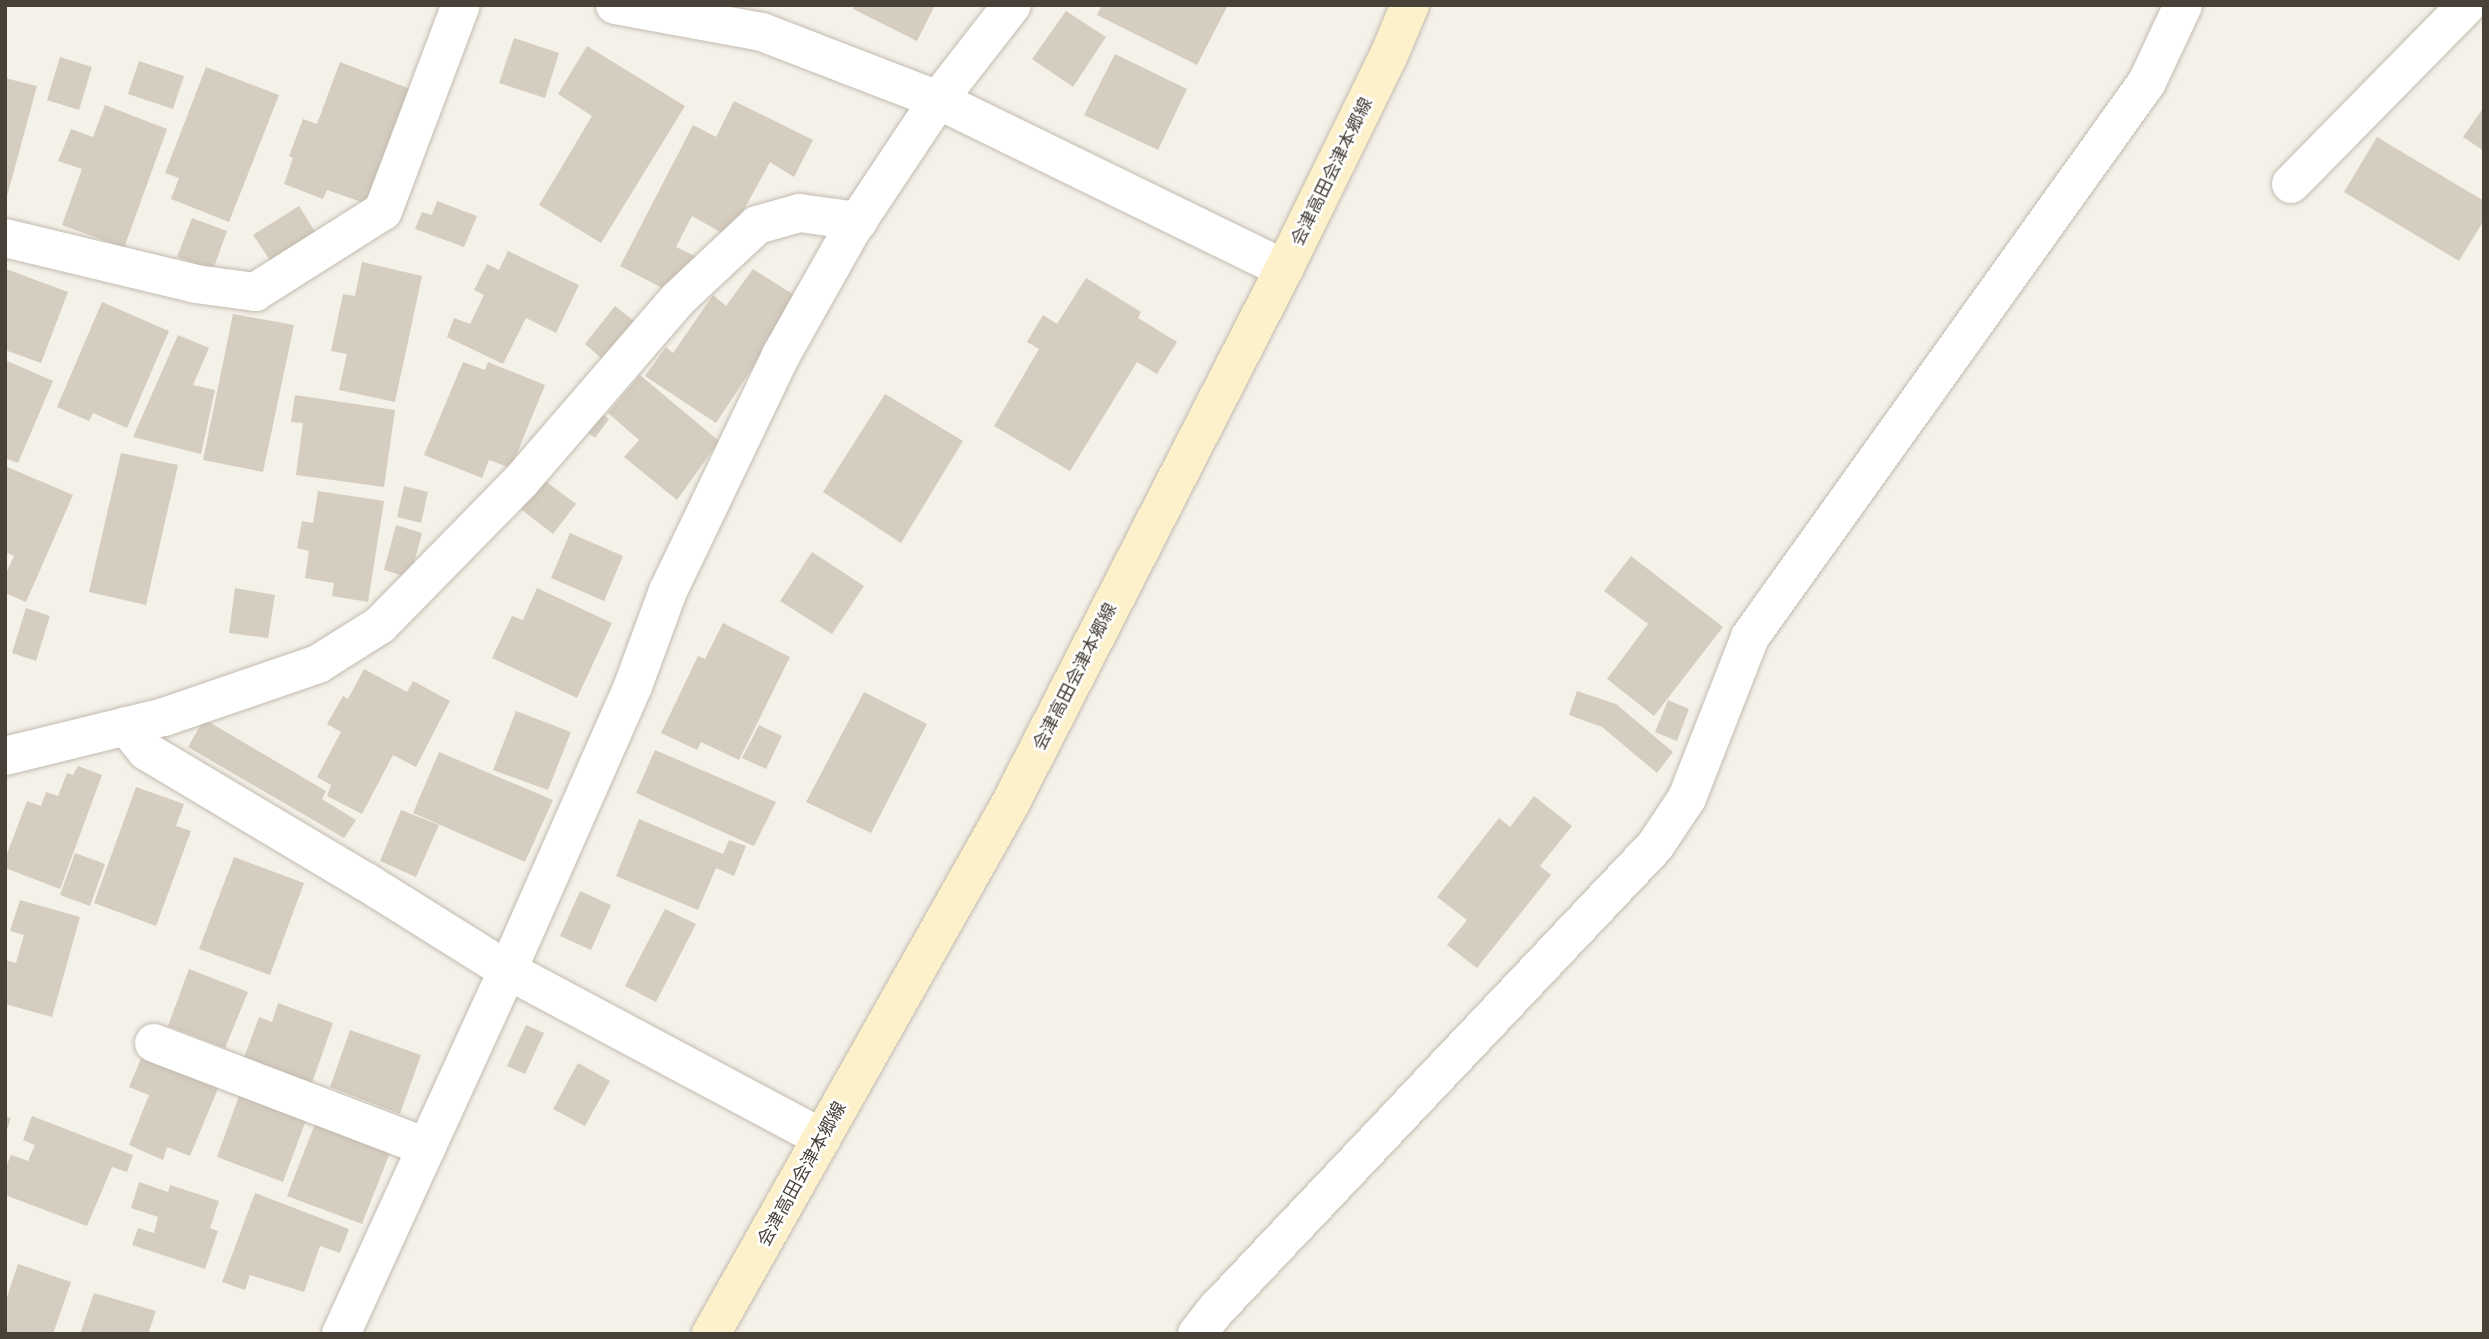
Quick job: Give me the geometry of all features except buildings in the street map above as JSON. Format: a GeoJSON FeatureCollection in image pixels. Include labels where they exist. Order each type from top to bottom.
{"type":"FeatureCollection","features":[{"type":"Feature","properties":{"kind":"main road","name":"会津高田会津本郷線"},"geometry":{"type":"LineString","coordinates":[[711,1334],[1009,806],[1284,269],[1389,55],[1410,5]]}},
{"type":"Feature","properties":{"kind":"street"},"geometry":{"type":"LineString","coordinates":[[5,238],[196,284],[255,292],[383,211],[461,5]]}},
{"type":"Feature","properties":{"kind":"street"},"geometry":{"type":"LineString","coordinates":[[615,5],[762,32],[938,100],[1284,269]]}},
{"type":"Feature","properties":{"kind":"street"},"geometry":{"type":"LineString","coordinates":[[341,1334],[633,686],[668,591],[733,450],[781,355],[858,220],[938,100],[1012,5]]}},
{"type":"Feature","properties":{"kind":"street"},"geometry":{"type":"LineString","coordinates":[[1197,1334],[1214,1312],[1655,846],[1687,797],[1750,637],[2147,82],[2183,5]]}},
{"type":"Feature","properties":{"kind":"street"},"geometry":{"type":"LineString","coordinates":[[2291,184],[2466,5]]}},
{"type":"Feature","properties":{"kind":"street"},"geometry":{"type":"LineString","coordinates":[[5,756],[164,717],[318,664],[380,625],[521,481],[678,299],[757,225],[799,213],[858,220]]}},
{"type":"Feature","properties":{"kind":"street"},"geometry":{"type":"LineString","coordinates":[[126,726],[146,751],[366,882],[507,970],[822,1138]]}},
{"type":"Feature","properties":{"kind":"street"},"geometry":{"type":"LineString","coordinates":[[154,1043],[427,1147]]}}]}
